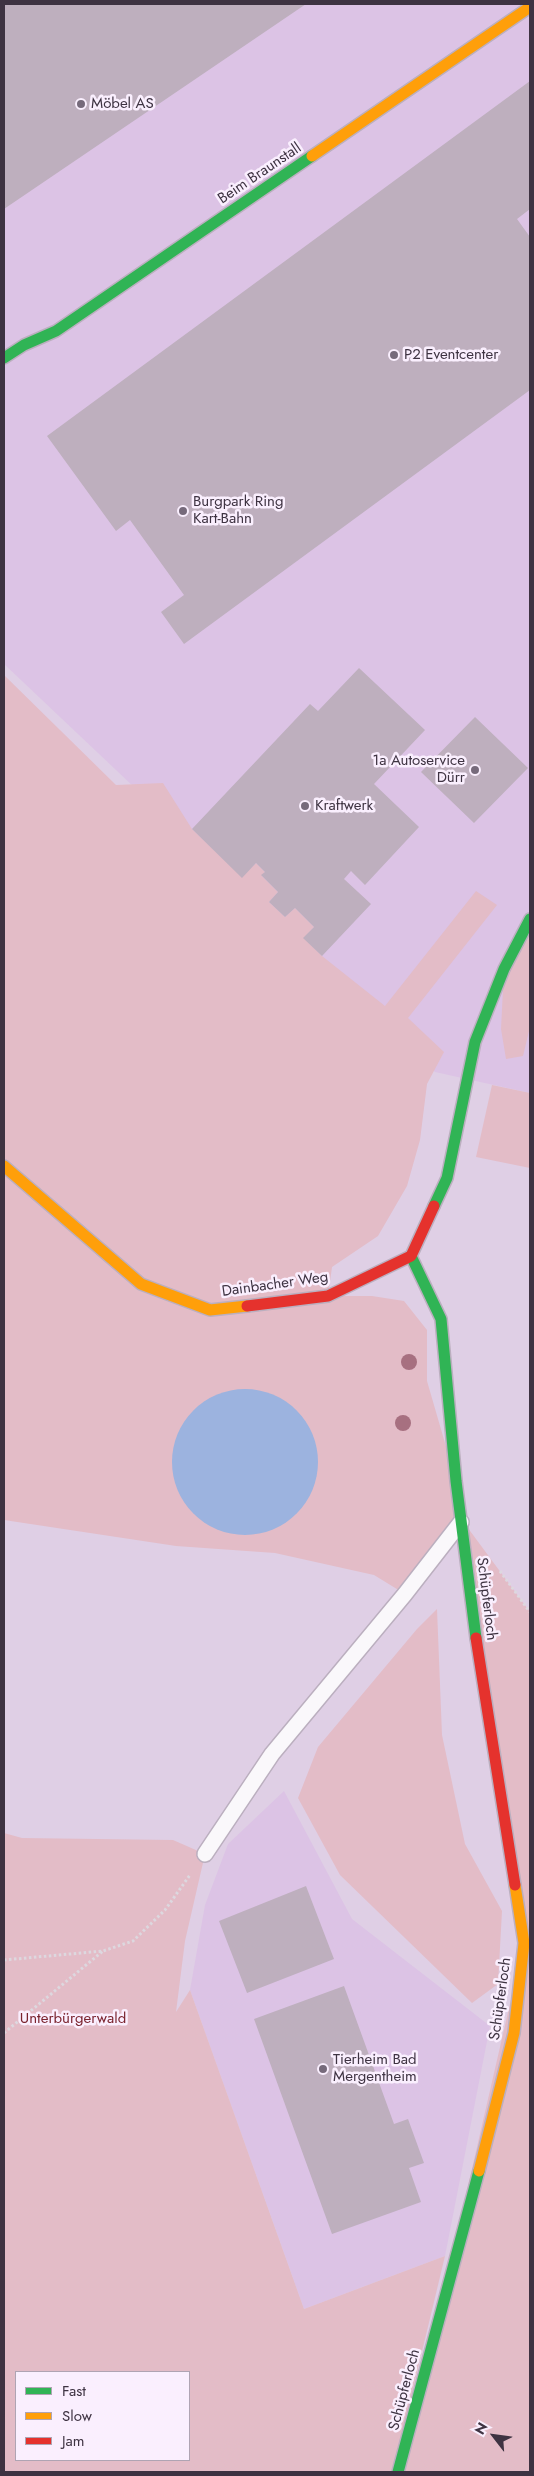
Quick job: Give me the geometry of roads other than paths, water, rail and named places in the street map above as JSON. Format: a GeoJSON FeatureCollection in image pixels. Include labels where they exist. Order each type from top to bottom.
{"type":"FeatureCollection","features":[{"type":"Feature","properties":{"kind":"street","name":"Beim Braunstall"},"geometry":{"type":"LineString","coordinates":[[4,358],[24,345],[56,331],[530,7]]}},
{"type":"Feature","properties":{"kind":"street"},"geometry":{"type":"LineString","coordinates":[[411,1256],[447,1178],[475,1042],[504,969],[530,919]]}},
{"type":"Feature","properties":{"kind":"street","name":"Dainbacher Weg"},"geometry":{"type":"LineString","coordinates":[[4,1166],[141,1284],[210,1310],[328,1296],[411,1256]]}},
{"type":"Feature","properties":{"kind":"street","name":"Schüpferloch"},"geometry":{"type":"LineString","coordinates":[[398,2472],[462,2240],[514,2033],[524,1943],[471,1607],[441,1319],[411,1256]]}},
{"type":"Feature","properties":{"kind":"lane"},"geometry":{"type":"LineString","coordinates":[[205,1854],[272,1754],[405,1594],[462,1520]]}},
{"type":"Feature","properties":{"kind":"water"},"geometry":{"type":"Polygon","coordinates":[[[245,1389],[273,1394],[297,1410],[313,1434],[318,1462],[313,1490],[297,1514],[273,1530],[245,1535],[217,1530],[193,1514],[177,1490],[172,1462],[177,1434],[193,1410],[217,1394],[245,1389]]]}},
{"type":"Feature","properties":{"kind":"place","name":"Möbel AS"},"geometry":{"type":"Point","coordinates":[81,104]}},
{"type":"Feature","properties":{"kind":"place","name":"P2 Eventcenter"},"geometry":{"type":"Point","coordinates":[394,355]}},
{"type":"Feature","properties":{"kind":"place","name":"Burgpark Ring Kart-Bahn"},"geometry":{"type":"Point","coordinates":[183,511]}},
{"type":"Feature","properties":{"kind":"place","name":"1a Autoservice Dürr"},"geometry":{"type":"Point","coordinates":[475,770]}},
{"type":"Feature","properties":{"kind":"place","name":"Kraftwerk"},"geometry":{"type":"Point","coordinates":[305,806]}},
{"type":"Feature","properties":{"kind":"place","name":"Tierheim Bad Mergentheim"},"geometry":{"type":"Point","coordinates":[323,2069]}},
{"type":"Feature","properties":{"kind":"park label","name":"Unterbürgerwald"},"geometry":{"type":"Point","coordinates":[73,2019]}}]}
